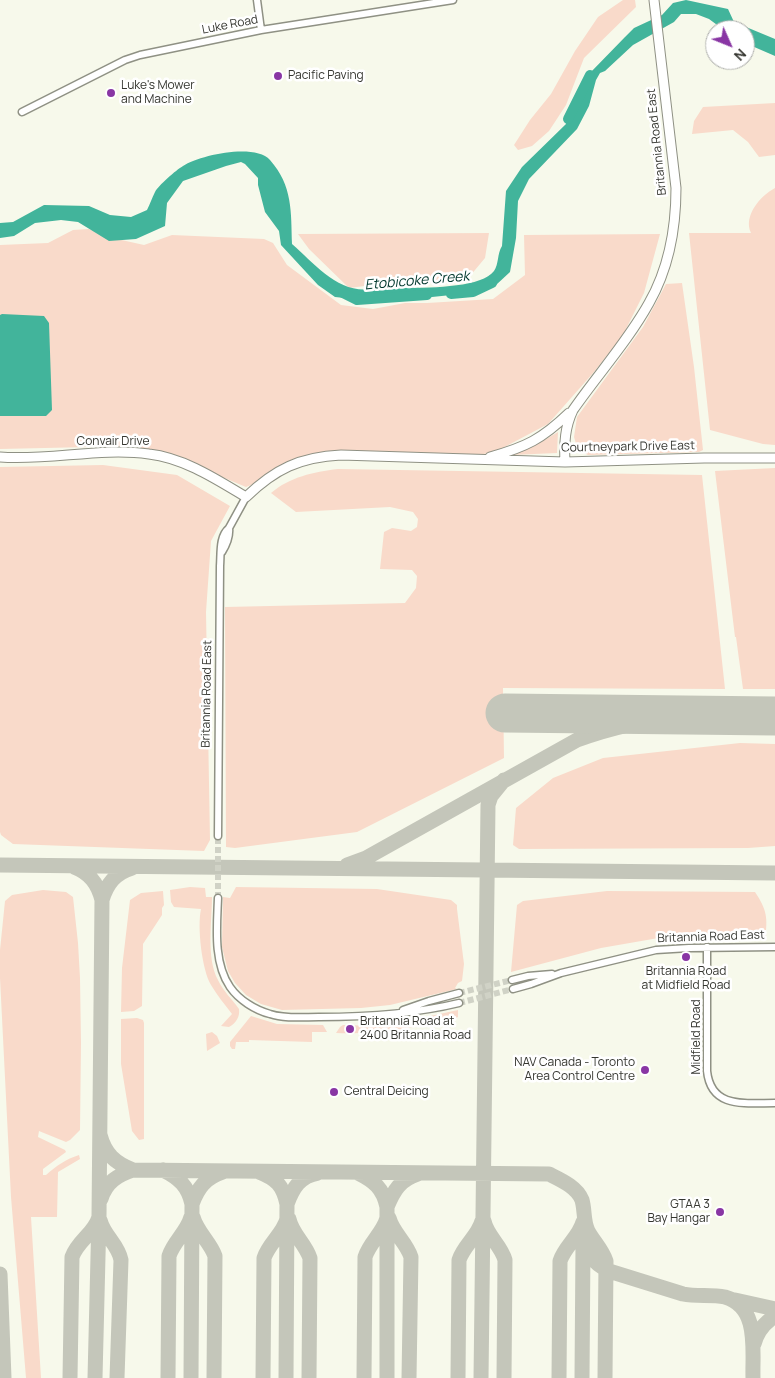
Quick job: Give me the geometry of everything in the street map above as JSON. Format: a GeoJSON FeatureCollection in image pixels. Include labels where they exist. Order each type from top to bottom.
{"type":"FeatureCollection","features":[{"type":"Feature","properties":{"kind":"street"},"geometry":{"type":"LineString","coordinates":[[257,0],[261,30]]}},
{"type":"Feature","properties":{"kind":"street","name":"Luke Road"},"geometry":{"type":"LineString","coordinates":[[22,112],[125,60],[261,30],[454,0]]}},
{"type":"Feature","properties":{"kind":"street","name":"Britannia Road East"},"geometry":{"type":"LineString","coordinates":[[565,462],[564,438],[573,410],[650,302],[662,276],[670,245],[676,212],[676,188],[654,4]]}},
{"type":"Feature","properties":{"kind":"street"},"geometry":{"type":"LineString","coordinates":[[482,459],[523,447],[539,439],[573,410]]}},
{"type":"Feature","properties":{"kind":"street","name":"Convair Drive"},"geometry":{"type":"LineString","coordinates":[[0,457],[16,458],[111,453],[149,454],[170,459],[204,472],[246,497]]}},
{"type":"Feature","properties":{"kind":"street","name":"Britannia Road East"},"geometry":{"type":"LineString","coordinates":[[218,836],[220,566],[222,552],[227,545],[230,534],[229,528],[246,497],[279,470],[298,462],[321,456],[482,459]]}},
{"type":"Feature","properties":{"kind":"street","name":"Courtneypark Drive East"},"geometry":{"type":"LineString","coordinates":[[482,459],[565,462],[775,458]]}},
{"type":"Feature","properties":{"kind":"street"},"geometry":{"type":"LineString","coordinates":[[218,898],[217,944],[221,966],[229,986],[240,998],[256,1009],[272,1015],[293,1018],[370,1017],[431,1010],[459,1003]]}},
{"type":"Feature","properties":{"kind":"street","name":"Britannia Road East"},"geometry":{"type":"LineString","coordinates":[[513,989],[561,973],[656,950],[707,947],[775,947]]}},
{"type":"Feature","properties":{"kind":"street","name":"Midfield Road"},"geometry":{"type":"LineString","coordinates":[[707,947],[707,1071],[710,1086],[721,1098],[728,1101],[775,1103]]}},
{"type":"Feature","properties":{"kind":"street","name":"Britannia Road East"},"geometry":{"type":"LineString","coordinates":[[512,980],[528,976],[561,973]]}},
{"type":"Feature","properties":{"kind":"street"},"geometry":{"type":"LineString","coordinates":[[394,1013],[459,993]]}},
{"type":"Feature","properties":{"kind":"shaded area"},"geometry":{"type":"Polygon","coordinates":[[[623,0],[635,0],[636,7],[584,58],[566,105],[549,131],[532,146],[518,150],[514,145],[530,120],[551,94],[575,51],[598,17],[623,0]]]}},
{"type":"Feature","properties":{"kind":"shaded area"},"geometry":{"type":"Polygon","coordinates":[[[775,103],[775,155],[759,157],[748,142],[733,130],[692,134],[694,121],[703,107],[775,103]]]}},
{"type":"Feature","properties":{"kind":"shaded area"},"geometry":{"type":"Polygon","coordinates":[[[775,188],[775,445],[763,444],[710,430],[689,233],[751,233],[749,220],[754,207],[775,188]]]}},
{"type":"Feature","properties":{"kind":"shaded area"},"geometry":{"type":"Polygon","coordinates":[[[89,229],[108,237],[144,245],[172,235],[264,239],[273,243],[287,265],[341,305],[373,309],[405,303],[493,299],[525,275],[524,235],[660,234],[644,293],[623,335],[594,372],[548,424],[497,451],[462,459],[323,456],[246,487],[172,456],[135,446],[0,449],[0,245],[48,243],[73,230],[89,229]]]}},
{"type":"Feature","properties":{"kind":"shaded area"},"geometry":{"type":"Polygon","coordinates":[[[489,233],[485,258],[470,276],[443,283],[389,281],[349,288],[309,249],[298,234],[489,233]]]}},
{"type":"Feature","properties":{"kind":"shaded area"},"geometry":{"type":"Polygon","coordinates":[[[682,283],[703,450],[699,452],[588,455],[578,450],[574,437],[577,417],[643,327],[666,284],[682,283]]]}},
{"type":"Feature","properties":{"kind":"shaded area"},"geometry":{"type":"Polygon","coordinates":[[[558,432],[557,453],[512,455],[541,442],[558,432]]]}},
{"type":"Feature","properties":{"kind":"shaded area"},"geometry":{"type":"Polygon","coordinates":[[[103,465],[177,475],[230,506],[211,541],[206,612],[210,840],[204,851],[13,844],[1,835],[0,832],[0,467],[103,465]]]}},
{"type":"Feature","properties":{"kind":"shaded area"},"geometry":{"type":"Polygon","coordinates":[[[775,468],[775,689],[743,689],[715,471],[775,468]]]}},
{"type":"Feature","properties":{"kind":"shaded area"},"geometry":{"type":"Polygon","coordinates":[[[338,469],[702,475],[725,689],[503,688],[504,758],[357,832],[235,848],[226,847],[225,607],[405,603],[416,588],[417,576],[412,570],[380,569],[384,532],[392,528],[411,531],[417,527],[418,519],[413,512],[390,507],[296,512],[271,493],[278,487],[302,476],[338,469]]]}},
{"type":"Feature","properties":{"kind":"shaded area"},"geometry":{"type":"Polygon","coordinates":[[[740,743],[775,744],[775,846],[748,848],[519,849],[513,845],[516,808],[553,778],[603,758],[740,743]]]}},
{"type":"Feature","properties":{"kind":"shaded area"},"geometry":{"type":"Polygon","coordinates":[[[190,887],[205,888],[206,897],[212,897],[211,950],[214,971],[222,988],[239,1009],[237,1020],[229,1027],[221,1026],[232,1014],[211,985],[205,969],[200,937],[201,909],[174,907],[171,902],[170,890],[190,887]]]}},
{"type":"Feature","properties":{"kind":"shaded area"},"geometry":{"type":"Polygon","coordinates":[[[236,887],[377,889],[451,900],[457,905],[464,964],[462,981],[458,983],[455,988],[457,989],[390,1005],[361,1008],[282,1010],[261,1004],[246,995],[235,983],[228,971],[222,947],[223,897],[230,898],[236,887]]]}},
{"type":"Feature","properties":{"kind":"shaded area"},"geometry":{"type":"Polygon","coordinates":[[[43,890],[66,892],[73,897],[80,978],[81,1043],[80,1130],[66,1142],[39,1131],[38,1137],[66,1152],[43,1169],[43,1175],[79,1155],[80,1159],[58,1172],[57,1217],[31,1217],[41,1378],[26,1378],[11,1197],[0,950],[5,901],[12,895],[43,890]]]}},
{"type":"Feature","properties":{"kind":"shaded area"},"geometry":{"type":"Polygon","coordinates":[[[163,891],[164,905],[162,915],[143,944],[142,1006],[134,1011],[121,1012],[122,968],[130,900],[141,893],[163,891]]]}},
{"type":"Feature","properties":{"kind":"shaded area"},"geometry":{"type":"Polygon","coordinates":[[[607,891],[755,892],[766,914],[765,939],[670,936],[601,948],[511,972],[517,905],[523,901],[607,891]]]}},
{"type":"Feature","properties":{"kind":"shaded area"},"geometry":{"type":"Polygon","coordinates":[[[458,1010],[458,1017],[456,1018],[412,1027],[382,1032],[336,1033],[343,1025],[377,1026],[458,1010]]]}},
{"type":"Feature","properties":{"kind":"shaded area"},"geometry":{"type":"Polygon","coordinates":[[[251,1016],[277,1024],[323,1025],[327,1032],[312,1032],[312,1042],[249,1040],[249,1042],[236,1042],[235,1049],[232,1049],[230,1042],[251,1016]]]}},
{"type":"Feature","properties":{"kind":"shaded area"},"geometry":{"type":"Polygon","coordinates":[[[137,1018],[143,1020],[144,1023],[144,1139],[139,1140],[132,1131],[121,1064],[121,1019],[137,1018]]]}},
{"type":"Feature","properties":{"kind":"shaded area"},"geometry":{"type":"Polygon","coordinates":[[[212,1032],[217,1036],[220,1043],[207,1051],[206,1034],[212,1032]]]}},
{"type":"Feature","properties":{"kind":"water","name":"Etobicoke Creek"},"geometry":{"type":"Polygon","coordinates":[[[686,0],[728,9],[733,20],[710,20],[696,14],[681,14],[674,22],[633,45],[605,71],[600,73],[596,80],[589,106],[577,129],[529,179],[518,201],[516,238],[510,272],[496,285],[461,294],[432,297],[394,295],[364,300],[335,297],[318,285],[281,245],[279,231],[265,212],[258,178],[241,162],[183,181],[167,203],[165,226],[136,239],[109,241],[78,222],[61,220],[35,223],[14,236],[0,238],[0,223],[13,222],[44,205],[89,206],[110,215],[131,217],[147,210],[157,189],[183,166],[202,158],[227,152],[252,152],[263,155],[270,160],[283,180],[289,200],[292,244],[320,270],[340,284],[363,290],[376,288],[421,288],[456,285],[485,278],[496,268],[502,246],[506,191],[522,167],[566,124],[568,115],[583,94],[585,81],[590,73],[634,28],[662,15],[673,3],[686,0]]]}},
{"type":"Feature","properties":{"kind":"water","name":"Etobicoke Creek"},"geometry":{"type":"Polygon","coordinates":[[[755,31],[775,39],[775,56],[755,47],[755,31]]]}},
{"type":"Feature","properties":{"kind":"water"},"geometry":{"type":"Polygon","coordinates":[[[0,315],[44,316],[49,323],[52,410],[46,416],[0,416],[0,315]]]}},
{"type":"Feature","properties":{"kind":"waterway","name":"Etobicoke Creek"},"geometry":{"type":"LineString","coordinates":[[568,119],[590,75]]}},
{"type":"Feature","properties":{"kind":"waterway","name":"Etobicoke Creek"},"geometry":{"type":"LineString","coordinates":[[451,294],[473,292],[492,283]]}},
{"type":"Feature","properties":{"kind":"waterway","name":"Etobicoke Creek"},"geometry":{"type":"LineString","coordinates":[[343,293],[357,300],[427,295]]}},
{"type":"Feature","properties":{"kind":"taxiway"},"geometry":{"type":"LineString","coordinates":[[347,865],[366,858],[577,740],[603,731],[681,715]]}},
{"type":"Feature","properties":{"kind":"taxiway"},"geometry":{"type":"LineString","coordinates":[[481,1378],[488,805],[491,796],[504,780]]}},
{"type":"Feature","properties":{"kind":"taxiway"},"geometry":{"type":"LineString","coordinates":[[0,865],[775,873]]}},
{"type":"Feature","properties":{"kind":"taxiway"},"geometry":{"type":"LineString","coordinates":[[74,867],[89,876],[98,889],[102,900],[99,1216],[95,1378]]}},
{"type":"Feature","properties":{"kind":"taxiway"},"geometry":{"type":"LineString","coordinates":[[102,900],[112,880],[132,868]]}},
{"type":"Feature","properties":{"kind":"taxiway"},"geometry":{"type":"LineString","coordinates":[[100,1135],[108,1153],[116,1161],[133,1170],[549,1174],[568,1184],[580,1195],[586,1227],[606,1261],[605,1378]]}},
{"type":"Feature","properties":{"kind":"taxiway"},"geometry":{"type":"LineString","coordinates":[[101,1199],[106,1188],[113,1180],[133,1170]]}},
{"type":"Feature","properties":{"kind":"taxiway"},"geometry":{"type":"LineString","coordinates":[[163,1170],[182,1183],[188,1192],[192,1204],[203,1184],[211,1177],[223,1172]]}},
{"type":"Feature","properties":{"kind":"taxiway"},"geometry":{"type":"LineString","coordinates":[[259,1172],[275,1180],[281,1188],[287,1204],[298,1184],[306,1177],[318,1173]]}},
{"type":"Feature","properties":{"kind":"taxiway"},"geometry":{"type":"LineString","coordinates":[[358,1173],[377,1186],[383,1195],[387,1207],[398,1186],[418,1174]]}},
{"type":"Feature","properties":{"kind":"taxiway"},"geometry":{"type":"LineString","coordinates":[[191,1378],[192,1204]]}},
{"type":"Feature","properties":{"kind":"taxiway"},"geometry":{"type":"LineString","coordinates":[[286,1378],[287,1204]]}},
{"type":"Feature","properties":{"kind":"taxiway"},"geometry":{"type":"LineString","coordinates":[[387,1207],[387,1378]]}},
{"type":"Feature","properties":{"kind":"taxiway"},"geometry":{"type":"LineString","coordinates":[[70,1378],[72,1257],[78,1246],[94,1228],[99,1217]]}},
{"type":"Feature","properties":{"kind":"taxiway"},"geometry":{"type":"LineString","coordinates":[[168,1378],[169,1256],[191,1217]]}},
{"type":"Feature","properties":{"kind":"taxiway"},"geometry":{"type":"LineString","coordinates":[[193,1217],[215,1256],[214,1378]]}},
{"type":"Feature","properties":{"kind":"taxiway"},"geometry":{"type":"LineString","coordinates":[[364,1378],[365,1257],[387,1218]]}},
{"type":"Feature","properties":{"kind":"taxiway"},"geometry":{"type":"LineString","coordinates":[[389,1218],[411,1257],[409,1378]]}},
{"type":"Feature","properties":{"kind":"taxiway"},"geometry":{"type":"LineString","coordinates":[[263,1378],[264,1258],[287,1219]]}},
{"type":"Feature","properties":{"kind":"taxiway"},"geometry":{"type":"LineString","coordinates":[[289,1219],[310,1258],[309,1378]]}},
{"type":"Feature","properties":{"kind":"taxiway"},"geometry":{"type":"LineString","coordinates":[[100,1220],[117,1249],[121,1260],[117,1378]]}},
{"type":"Feature","properties":{"kind":"taxiway"},"geometry":{"type":"LineString","coordinates":[[458,1378],[459,1260],[482,1221]]}},
{"type":"Feature","properties":{"kind":"taxiway"},"geometry":{"type":"LineString","coordinates":[[484,1221],[505,1260],[504,1378]]}},
{"type":"Feature","properties":{"kind":"taxiway"},"geometry":{"type":"LineString","coordinates":[[559,1378],[560,1261],[583,1222]]}},
{"type":"Feature","properties":{"kind":"taxiway"},"geometry":{"type":"LineString","coordinates":[[584,1234],[591,1256],[598,1264],[609,1271],[683,1294],[720,1296],[736,1302],[744,1310],[752,1331],[753,1378]]}},
{"type":"Feature","properties":{"kind":"taxiway"},"geometry":{"type":"LineString","coordinates":[[582,1378],[583,1244]]}},
{"type":"Feature","properties":{"kind":"taxiway"},"geometry":{"type":"LineString","coordinates":[[0,1274],[4,1378]]}},
{"type":"Feature","properties":{"kind":"taxiway"},"geometry":{"type":"LineString","coordinates":[[735,1300],[775,1309]]}},
{"type":"Feature","properties":{"kind":"taxiway"},"geometry":{"type":"LineString","coordinates":[[754,1344],[762,1328],[775,1316]]}},
{"type":"Feature","properties":{"kind":"runway"},"geometry":{"type":"LineString","coordinates":[[505,713],[775,716]]}},
{"type":"Feature","properties":{"kind":"tunnel"},"geometry":{"type":"LineString","coordinates":[[218,836],[218,898]]}},
{"type":"Feature","properties":{"kind":"tunnel"},"geometry":{"type":"LineString","coordinates":[[459,993],[512,980]]}},
{"type":"Feature","properties":{"kind":"tunnel"},"geometry":{"type":"LineString","coordinates":[[459,1003],[513,989]]}},
{"type":"Feature","properties":{"kind":"place","name":"Pacific Paving"},"geometry":{"type":"Point","coordinates":[278,76]}},
{"type":"Feature","properties":{"kind":"place","name":"Luke's Mower and Machine"},"geometry":{"type":"Point","coordinates":[111,93]}},
{"type":"Feature","properties":{"kind":"place","name":"Britannia Road at Midfield Road"},"geometry":{"type":"Point","coordinates":[686,957]}},
{"type":"Feature","properties":{"kind":"place","name":"Britannia Road at 2400 Britannia Road"},"geometry":{"type":"Point","coordinates":[350,1029]}},
{"type":"Feature","properties":{"kind":"place","name":"NAV Canada - Toronto Area Control Centre"},"geometry":{"type":"Point","coordinates":[645,1070]}},
{"type":"Feature","properties":{"kind":"place","name":"Central Deicing"},"geometry":{"type":"Point","coordinates":[334,1092]}},
{"type":"Feature","properties":{"kind":"place","name":"GTAA 3 Bay Hangar"},"geometry":{"type":"Point","coordinates":[720,1212]}}]}
